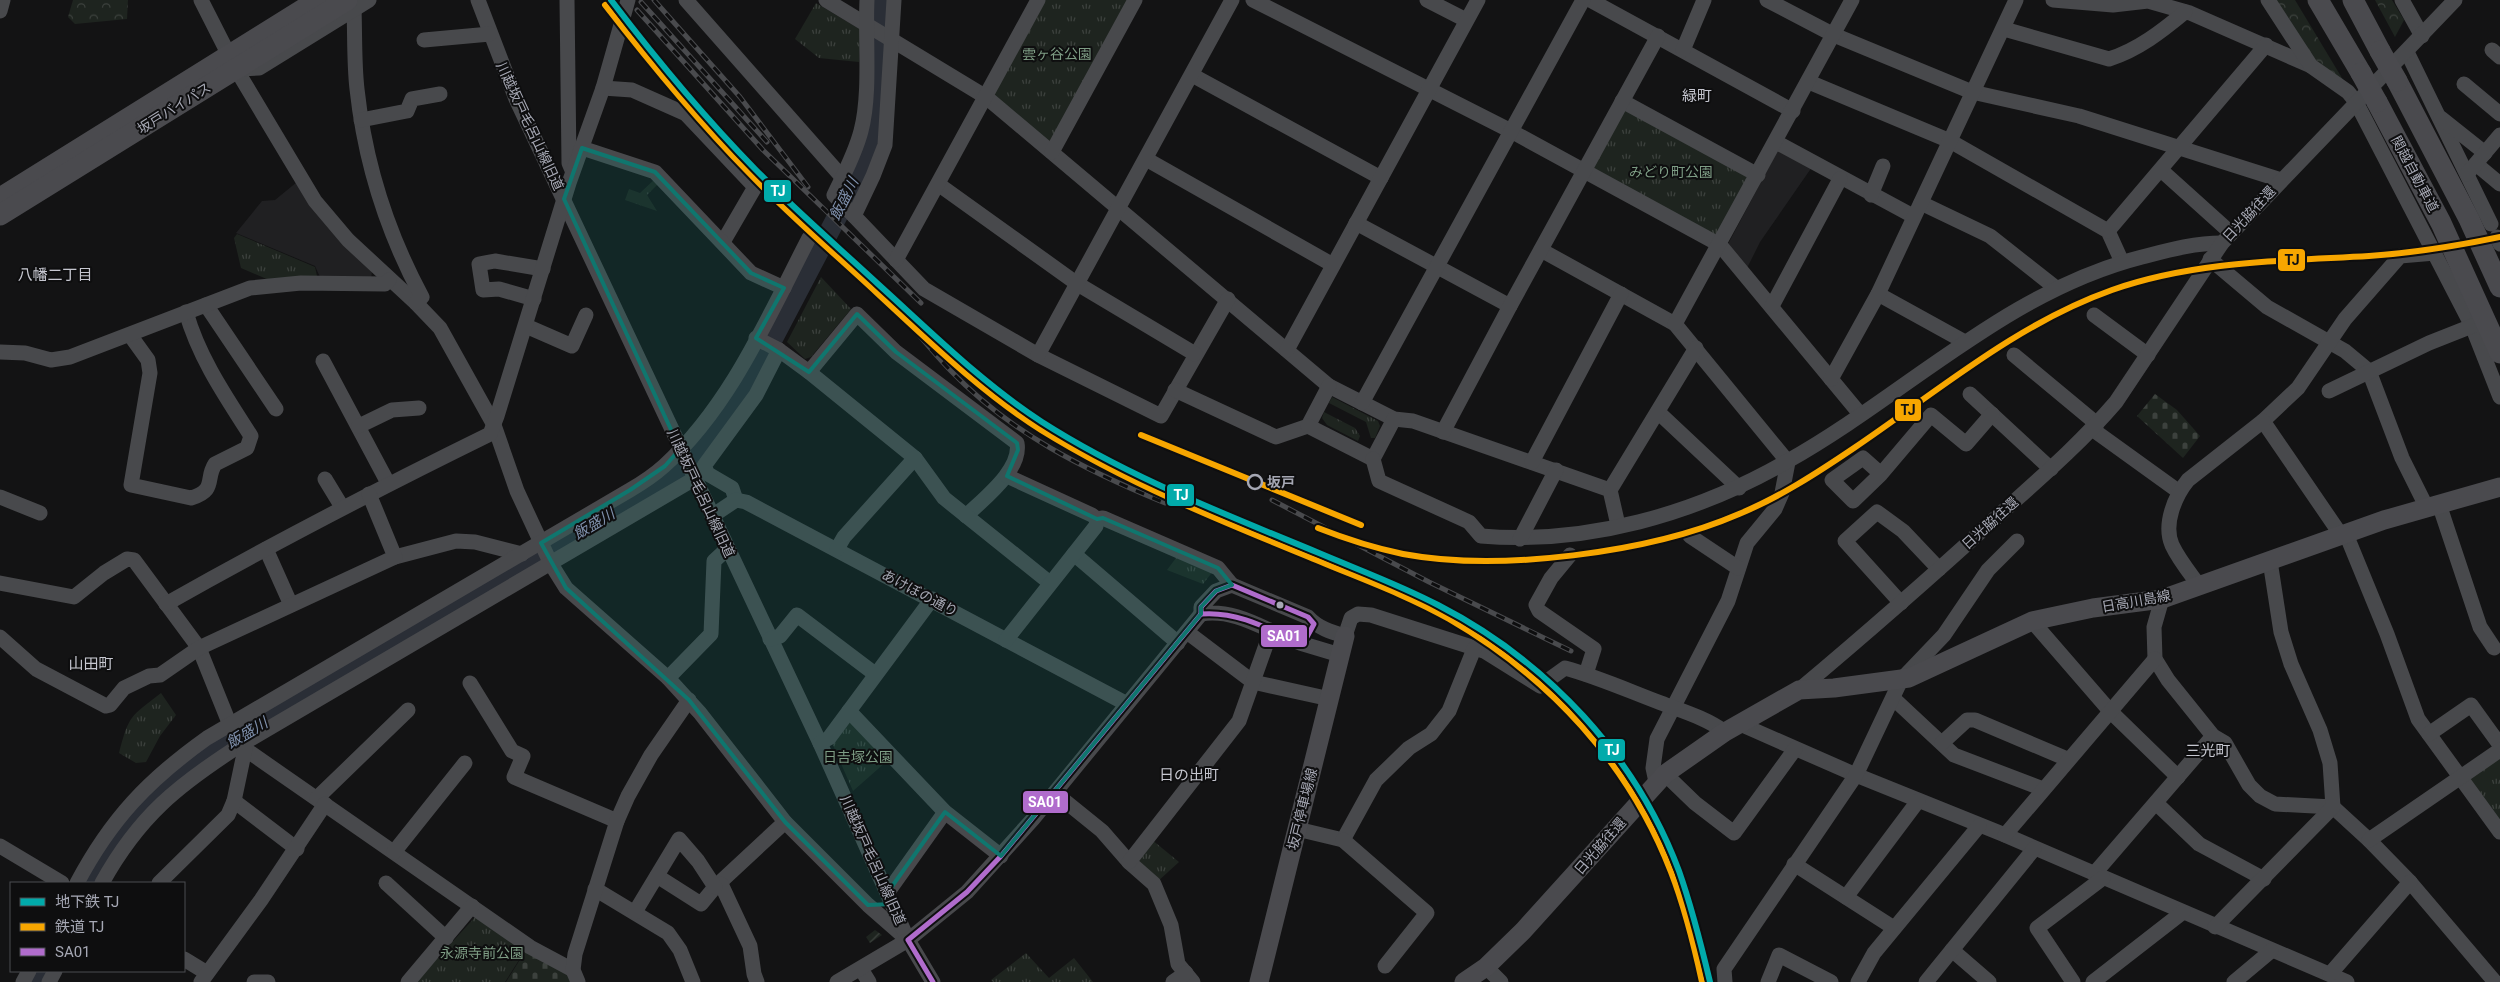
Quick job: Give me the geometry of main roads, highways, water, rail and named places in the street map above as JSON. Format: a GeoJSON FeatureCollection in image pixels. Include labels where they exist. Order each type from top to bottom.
{"type":"FeatureCollection","features":[{"type":"Feature","properties":{"kind":"highway","name":"坂戸バイパス"},"geometry":{"type":"LineString","coordinates":[[257,47],[318,0]]}},
{"type":"Feature","properties":{"kind":"highway","name":"関越自動車道"},"geometry":{"type":"LineString","coordinates":[[2318,0],[2361,73],[2441,223],[2500,353]]}},
{"type":"Feature","properties":{"kind":"highway","name":"関越自動車道"},"geometry":{"type":"LineString","coordinates":[[2353,0],[2469,219],[2500,288]]}},
{"type":"Feature","properties":{"kind":"highway","name":"坂戸バイパス"},"geometry":{"type":"LineString","coordinates":[[0,198],[257,47],[351,4]]}},
{"type":"Feature","properties":{"kind":"highway","name":"坂戸バイパス"},"geometry":{"type":"LineString","coordinates":[[0,215],[232,62]]}},
{"type":"Feature","properties":{"kind":"main road","name":"日高川島線"},"geometry":{"type":"LineString","coordinates":[[1799,690],[1901,680],[1926,672],[2032,622],[2093,608],[2162,599],[2200,587],[2343,534],[2500,487]]}},
{"type":"Feature","properties":{"kind":"main road","name":"坂戸停車場線"},"geometry":{"type":"LineString","coordinates":[[1255,981],[1298,829],[1345,636]]}},
{"type":"Feature","properties":{"kind":"main road","name":"日光脇往還"},"geometry":{"type":"LineString","coordinates":[[1464,982],[1486,967],[1536,917],[1661,778],[1732,728],[1799,690]]}},
{"type":"Feature","properties":{"kind":"waterway","name":"飯盛川"},"geometry":{"type":"LineString","coordinates":[[91,882],[127,830],[172,785],[206,757],[637,498],[678,471],[726,419],[746,390],[849,194],[864,159],[871,129],[880,0]]}},
{"type":"Feature","properties":{"kind":"waterway","name":"飯盛川"},"geometry":{"type":"LineString","coordinates":[[36,982],[41,972]]}},
{"type":"Feature","properties":{"kind":"railway"},"geometry":{"type":"LineString","coordinates":[[654,0],[740,97],[808,187]]}},
{"type":"Feature","properties":{"kind":"railway"},"geometry":{"type":"LineString","coordinates":[[641,2],[767,142]]}},
{"type":"Feature","properties":{"kind":"railway"},"geometry":{"type":"LineString","coordinates":[[637,10],[763,150],[921,303]]}},
{"type":"Feature","properties":{"kind":"railway"},"geometry":{"type":"LineString","coordinates":[[860,267],[950,370],[998,413],[1050,448],[1106,477],[1165,503]]}},
{"type":"Feature","properties":{"kind":"railway"},"geometry":{"type":"LineString","coordinates":[[1272,500],[1429,582],[1571,651]]}},
{"type":"Feature","properties":{"kind":"metro line","name":"TJ"},"geometry":{"type":"LineString","coordinates":[[611,0],[698,108],[770,184],[957,356],[1020,407],[1075,442],[1177,494],[1394,584],[1438,605],[1478,628],[1516,654],[1551,683],[1613,751],[1639,789],[1661,829],[1684,885],[1710,982]]}},
{"type":"Feature","properties":{"kind":"rail line","name":"TJ"},"geometry":{"type":"LineString","coordinates":[[605,5],[692,112],[764,189],[936,347],[997,399],[1041,430],[1106,467],[1172,499],[1380,586],[1449,619],[1486,642],[1552,696],[1582,726],[1609,759],[1633,795],[1654,832],[1681,899],[1702,982]]}},
{"type":"Feature","properties":{"kind":"rail line","name":"TJ"},"geometry":{"type":"LineString","coordinates":[[1318,528],[1360,543],[1403,554],[1441,559],[1483,561],[1528,560],[1573,555],[1618,549],[1662,539],[1703,528],[1739,514],[1784,492],[1854,448],[2010,340],[2077,304],[2112,290],[2143,280],[2207,268],[2271,261],[2402,253],[2500,237]]}},
{"type":"Feature","properties":{"kind":"rail line","name":"TJ"},"geometry":{"type":"LineString","coordinates":[[1141,435],[1361,525]]}},
{"type":"Feature","properties":{"kind":"place","name":"坂戸"},"geometry":{"type":"Point","coordinates":[1255,482]}},
{"type":"Feature","properties":{"kind":"district","name":"緑町"},"geometry":{"type":"Point","coordinates":[1697,96]}},
{"type":"Feature","properties":{"kind":"district","name":"八幡二丁目"},"geometry":{"type":"Point","coordinates":[55,275]}},
{"type":"Feature","properties":{"kind":"district","name":"山田町"},"geometry":{"type":"Point","coordinates":[91,664]}},
{"type":"Feature","properties":{"kind":"district","name":"三光町"},"geometry":{"type":"Point","coordinates":[2208,751]}},
{"type":"Feature","properties":{"kind":"district","name":"日の出町"},"geometry":{"type":"Point","coordinates":[1189,775]}},
{"type":"Feature","properties":{"kind":"park label","name":"雲ヶ谷公園"},"geometry":{"type":"Point","coordinates":[1057,54]}},
{"type":"Feature","properties":{"kind":"park label","name":"みどり町公園"},"geometry":{"type":"Point","coordinates":[1671,172]}},
{"type":"Feature","properties":{"kind":"park label","name":"日𠮷塚公園"},"geometry":{"type":"Point","coordinates":[858,757]}},
{"type":"Feature","properties":{"kind":"park label","name":"永源寺前公園"},"geometry":{"type":"Point","coordinates":[482,953]}}]}
